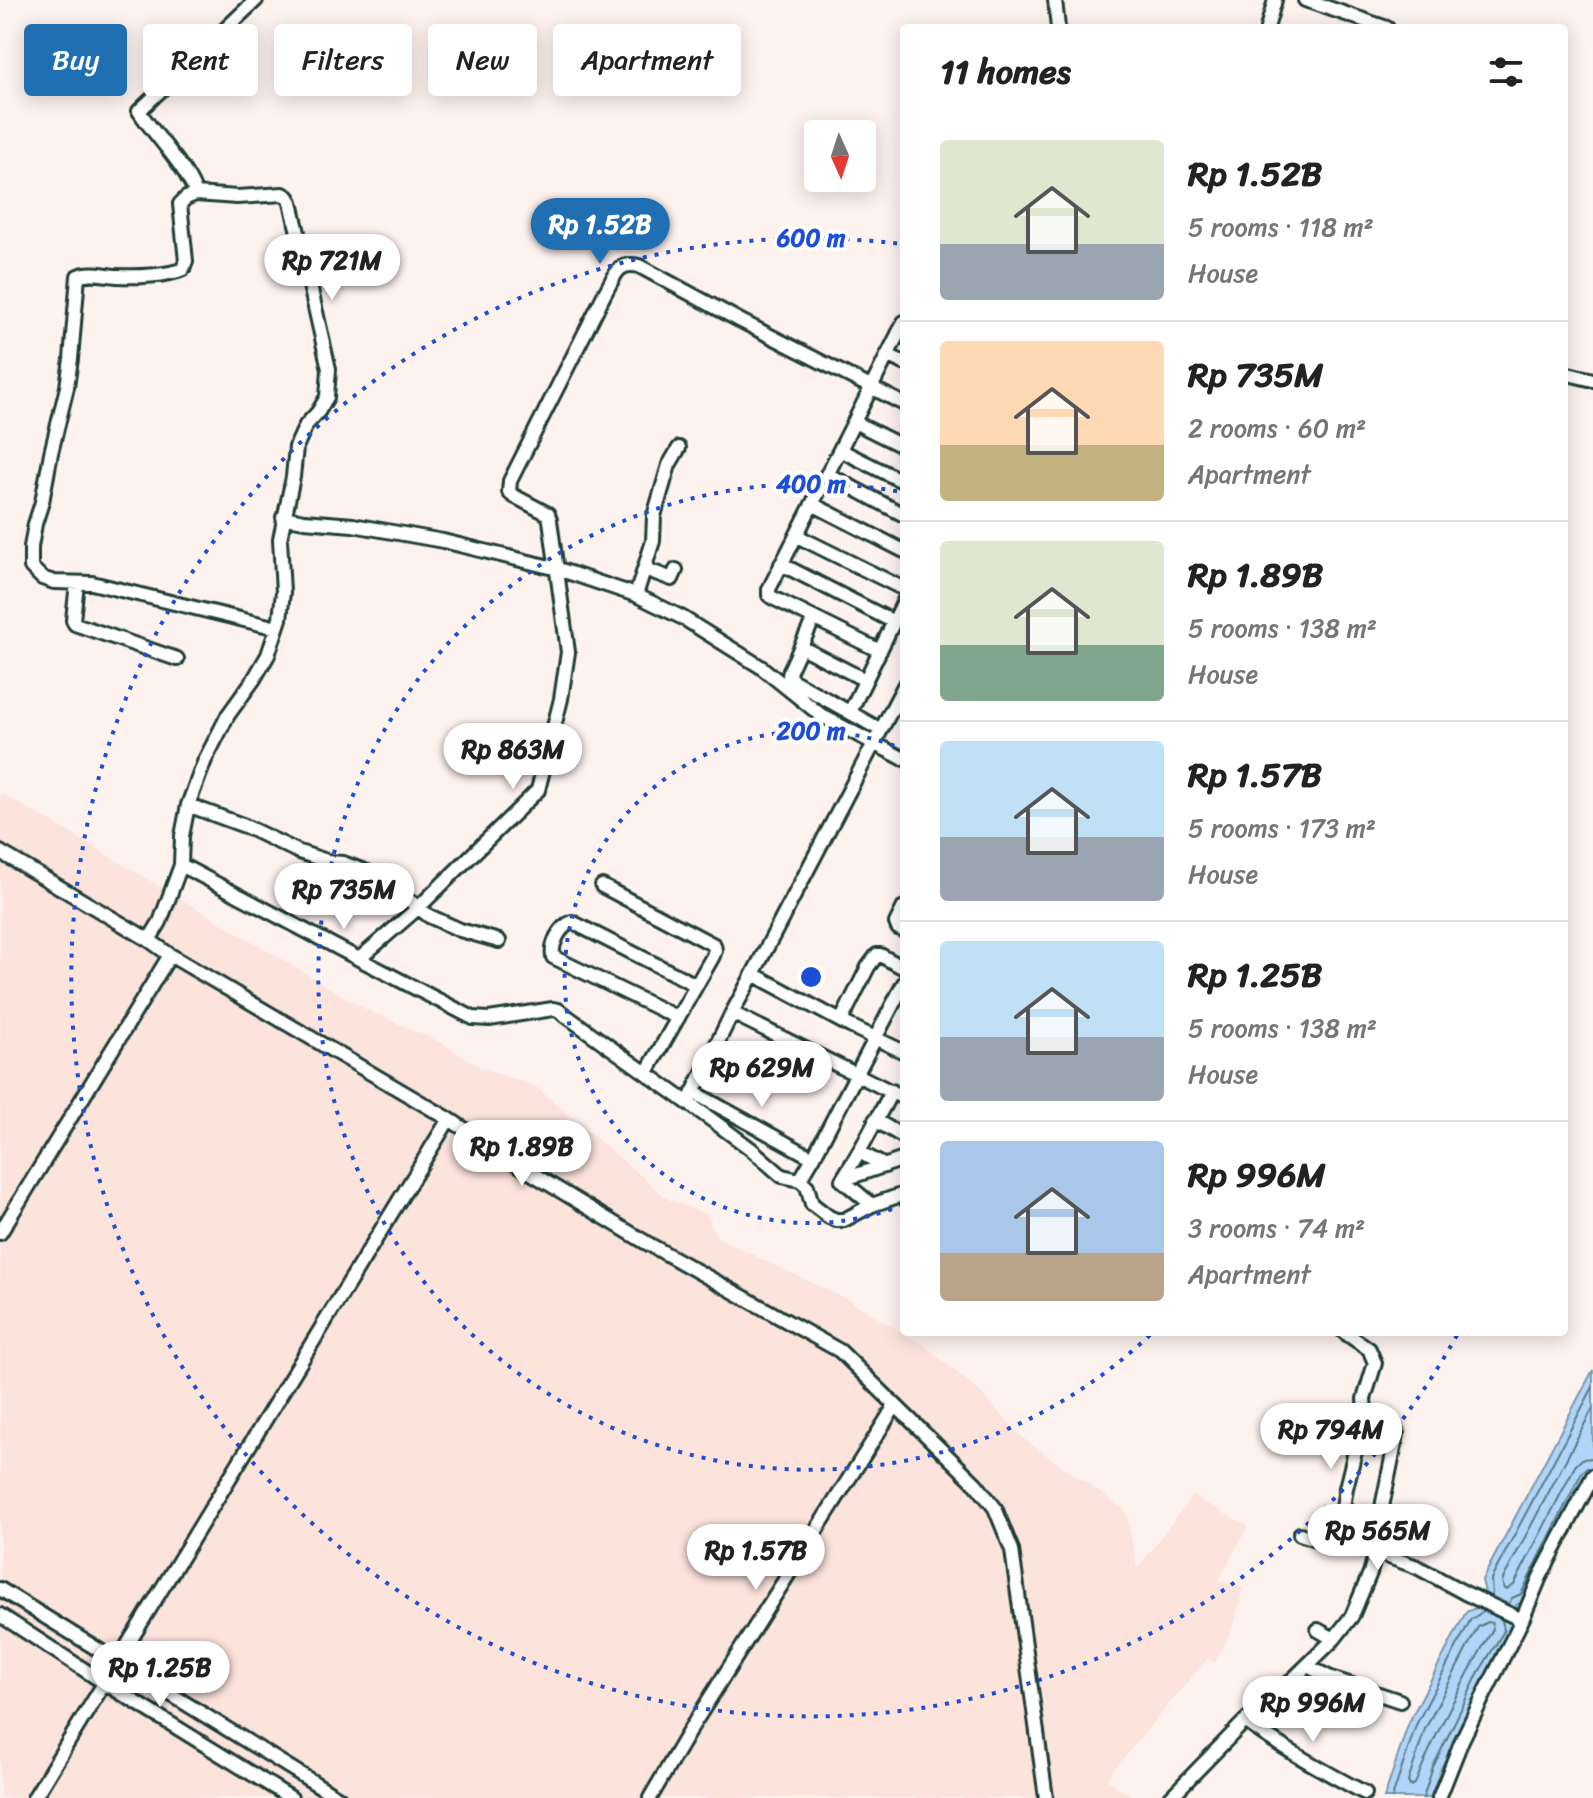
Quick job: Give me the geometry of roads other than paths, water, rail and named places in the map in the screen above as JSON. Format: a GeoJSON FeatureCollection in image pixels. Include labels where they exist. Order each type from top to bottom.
{"type":"FeatureCollection","features":[{"type":"Feature","properties":{"kind":"street"},"geometry":{"type":"LineString","coordinates":[[196,194],[186,173],[139,111],[256,0]]}},
{"type":"Feature","properties":{"kind":"street"},"geometry":{"type":"LineString","coordinates":[[1055,0],[1058,24]]}},
{"type":"Feature","properties":{"kind":"street"},"geometry":{"type":"LineString","coordinates":[[1268,24],[1275,0]]}},
{"type":"Feature","properties":{"kind":"street"},"geometry":{"type":"LineString","coordinates":[[1305,0],[1375,24]]}},
{"type":"Feature","properties":{"kind":"street"},"geometry":{"type":"LineString","coordinates":[[149,940],[160,922],[181,865],[188,805],[213,742],[268,655],[277,628],[280,619],[283,592],[280,539],[296,447],[306,425],[327,397],[329,382],[328,360],[288,197],[283,194],[237,197],[196,194],[180,204],[186,261],[183,269],[128,276],[85,273],[78,276],[67,387],[35,524],[30,562],[42,578],[61,583],[92,583],[277,628]]}},
{"type":"Feature","properties":{"kind":"street"},"geometry":{"type":"LineString","coordinates":[[359,959],[418,908],[538,790],[561,699],[568,652],[548,514],[512,495],[509,492],[510,481],[620,267],[628,264],[639,266],[900,402]]}},
{"type":"Feature","properties":{"kind":"street"},"geometry":{"type":"LineString","coordinates":[[880,651],[769,595],[769,589],[900,331]]}},
{"type":"Feature","properties":{"kind":"street"},"geometry":{"type":"LineString","coordinates":[[887,355],[900,361]]}},
{"type":"Feature","properties":{"kind":"street"},"geometry":{"type":"LineString","coordinates":[[1568,374],[1593,380]]}},
{"type":"Feature","properties":{"kind":"street"},"geometry":{"type":"LineString","coordinates":[[854,422],[900,445]]}},
{"type":"Feature","properties":{"kind":"street"},"geometry":{"type":"LineString","coordinates":[[636,595],[654,538],[654,516],[669,465],[679,448]]}},
{"type":"Feature","properties":{"kind":"street"},"geometry":{"type":"LineString","coordinates":[[840,450],[900,480]]}},
{"type":"Feature","properties":{"kind":"street"},"geometry":{"type":"LineString","coordinates":[[827,474],[900,513]]}},
{"type":"Feature","properties":{"kind":"street"},"geometry":{"type":"LineString","coordinates":[[812,504],[900,549]]}},
{"type":"Feature","properties":{"kind":"street"},"geometry":{"type":"LineString","coordinates":[[283,517],[353,525],[443,541],[558,569],[636,595],[683,618],[761,667],[822,716],[900,757]]}},
{"type":"Feature","properties":{"kind":"street"},"geometry":{"type":"LineString","coordinates":[[797,536],[900,587]]}},
{"type":"Feature","properties":{"kind":"street"},"geometry":{"type":"LineString","coordinates":[[781,564],[894,622]]}},
{"type":"Feature","properties":{"kind":"street"},"geometry":{"type":"LineString","coordinates":[[645,569],[672,579],[676,570]]}},
{"type":"Feature","properties":{"kind":"street"},"geometry":{"type":"LineString","coordinates":[[77,583],[75,624],[177,659]]}},
{"type":"Feature","properties":{"kind":"street"},"geometry":{"type":"LineString","coordinates":[[850,712],[900,609]]}},
{"type":"Feature","properties":{"kind":"street"},"geometry":{"type":"LineString","coordinates":[[814,618],[789,676],[881,730]]}},
{"type":"Feature","properties":{"kind":"street"},"geometry":{"type":"LineString","coordinates":[[801,647],[865,680]]}},
{"type":"Feature","properties":{"kind":"street"},"geometry":{"type":"LineString","coordinates":[[691,1097],[900,694]]}},
{"type":"Feature","properties":{"kind":"street"},"geometry":{"type":"LineString","coordinates":[[890,713],[900,718]]}},
{"type":"Feature","properties":{"kind":"street"},"geometry":{"type":"LineString","coordinates":[[188,805],[245,826],[299,852],[367,872],[387,883],[429,916],[447,925],[499,941]]}},
{"type":"Feature","properties":{"kind":"street"},"geometry":{"type":"LineString","coordinates":[[0,852],[449,1119],[645,1242],[840,1351],[924,1431],[995,1508],[1012,1550],[1046,1798]]}},
{"type":"Feature","properties":{"kind":"street"},"geometry":{"type":"LineString","coordinates":[[181,865],[473,1018],[489,1019],[558,1010],[647,1072],[813,1158]]}},
{"type":"Feature","properties":{"kind":"street"},"geometry":{"type":"LineString","coordinates":[[602,886],[714,945],[713,956],[647,1072]]}},
{"type":"Feature","properties":{"kind":"street"},"geometry":{"type":"LineString","coordinates":[[678,1018],[553,957],[556,938],[562,928],[572,922],[696,985]]}},
{"type":"Feature","properties":{"kind":"street"},"geometry":{"type":"LineString","coordinates":[[0,1233],[170,955]]}},
{"type":"Feature","properties":{"kind":"street"},"geometry":{"type":"LineString","coordinates":[[841,1021],[877,955],[900,966]]}},
{"type":"Feature","properties":{"kind":"street"},"geometry":{"type":"LineString","coordinates":[[753,974],[900,1049]]}},
{"type":"Feature","properties":{"kind":"street"},"geometry":{"type":"LineString","coordinates":[[800,1180],[900,991]]}},
{"type":"Feature","properties":{"kind":"street"},"geometry":{"type":"LineString","coordinates":[[732,1013],[900,1096]]}},
{"type":"Feature","properties":{"kind":"street"},"geometry":{"type":"LineString","coordinates":[[842,1180],[892,1091]]}},
{"type":"Feature","properties":{"kind":"street"},"geometry":{"type":"LineString","coordinates":[[691,1097],[782,1176],[800,1180],[807,1186],[812,1204],[818,1211],[836,1220],[844,1220],[872,1205],[900,1195]]}},
{"type":"Feature","properties":{"kind":"street"},"geometry":{"type":"LineString","coordinates":[[34,1798],[449,1119]]}},
{"type":"Feature","properties":{"kind":"street"},"geometry":{"type":"LineString","coordinates":[[875,1120],[900,1135]]}},
{"type":"Feature","properties":{"kind":"street"},"geometry":{"type":"LineString","coordinates":[[859,1152],[885,1166]]}},
{"type":"Feature","properties":{"kind":"street"},"geometry":{"type":"LineString","coordinates":[[842,1180],[900,1160]]}},
{"type":"Feature","properties":{"kind":"street"},"geometry":{"type":"LineString","coordinates":[[842,1180],[872,1205]]}},
{"type":"Feature","properties":{"kind":"street"},"geometry":{"type":"LineString","coordinates":[[1338,1539],[1346,1488],[1365,1411],[1364,1399],[1375,1363],[1369,1349],[1350,1336]]}},
{"type":"Feature","properties":{"kind":"street"},"geometry":{"type":"LineString","coordinates":[[650,1798],[698,1716],[895,1406]]}},
{"type":"Feature","properties":{"kind":"street"},"geometry":{"type":"LineString","coordinates":[[1170,1798],[1245,1721],[1334,1639],[1357,1605],[1376,1552],[1397,1434],[1393,1424],[1365,1411]]}},
{"type":"Feature","properties":{"kind":"street"},"geometry":{"type":"LineString","coordinates":[[1439,1798],[1516,1617],[1593,1476]]}},
{"type":"Feature","properties":{"kind":"street"},"geometry":{"type":"LineString","coordinates":[[1300,1534],[1328,1543],[1338,1539],[1426,1571],[1516,1617]]}},
{"type":"Feature","properties":{"kind":"street"},"geometry":{"type":"LineString","coordinates":[[0,1589],[339,1798]]}},
{"type":"Feature","properties":{"kind":"street"},"geometry":{"type":"LineString","coordinates":[[0,1615],[291,1798]]}},
{"type":"Feature","properties":{"kind":"street"},"geometry":{"type":"LineString","coordinates":[[1318,1630],[1334,1639]]}},
{"type":"Feature","properties":{"kind":"street"},"geometry":{"type":"LineString","coordinates":[[1307,1666],[1331,1678],[1400,1701]]}},
{"type":"Feature","properties":{"kind":"street"},"geometry":{"type":"LineString","coordinates":[[1245,1721],[1320,1770],[1365,1793]]}},
{"type":"Feature","properties":{"kind":"water"},"geometry":{"type":"Polygon","coordinates":[[[1593,1370],[1593,1469],[1526,1602],[1517,1604],[1510,1618],[1512,1632],[1486,1676],[1430,1798],[1384,1798],[1409,1722],[1466,1612],[1478,1607],[1485,1593],[1482,1580],[1593,1370]]]}}]}
